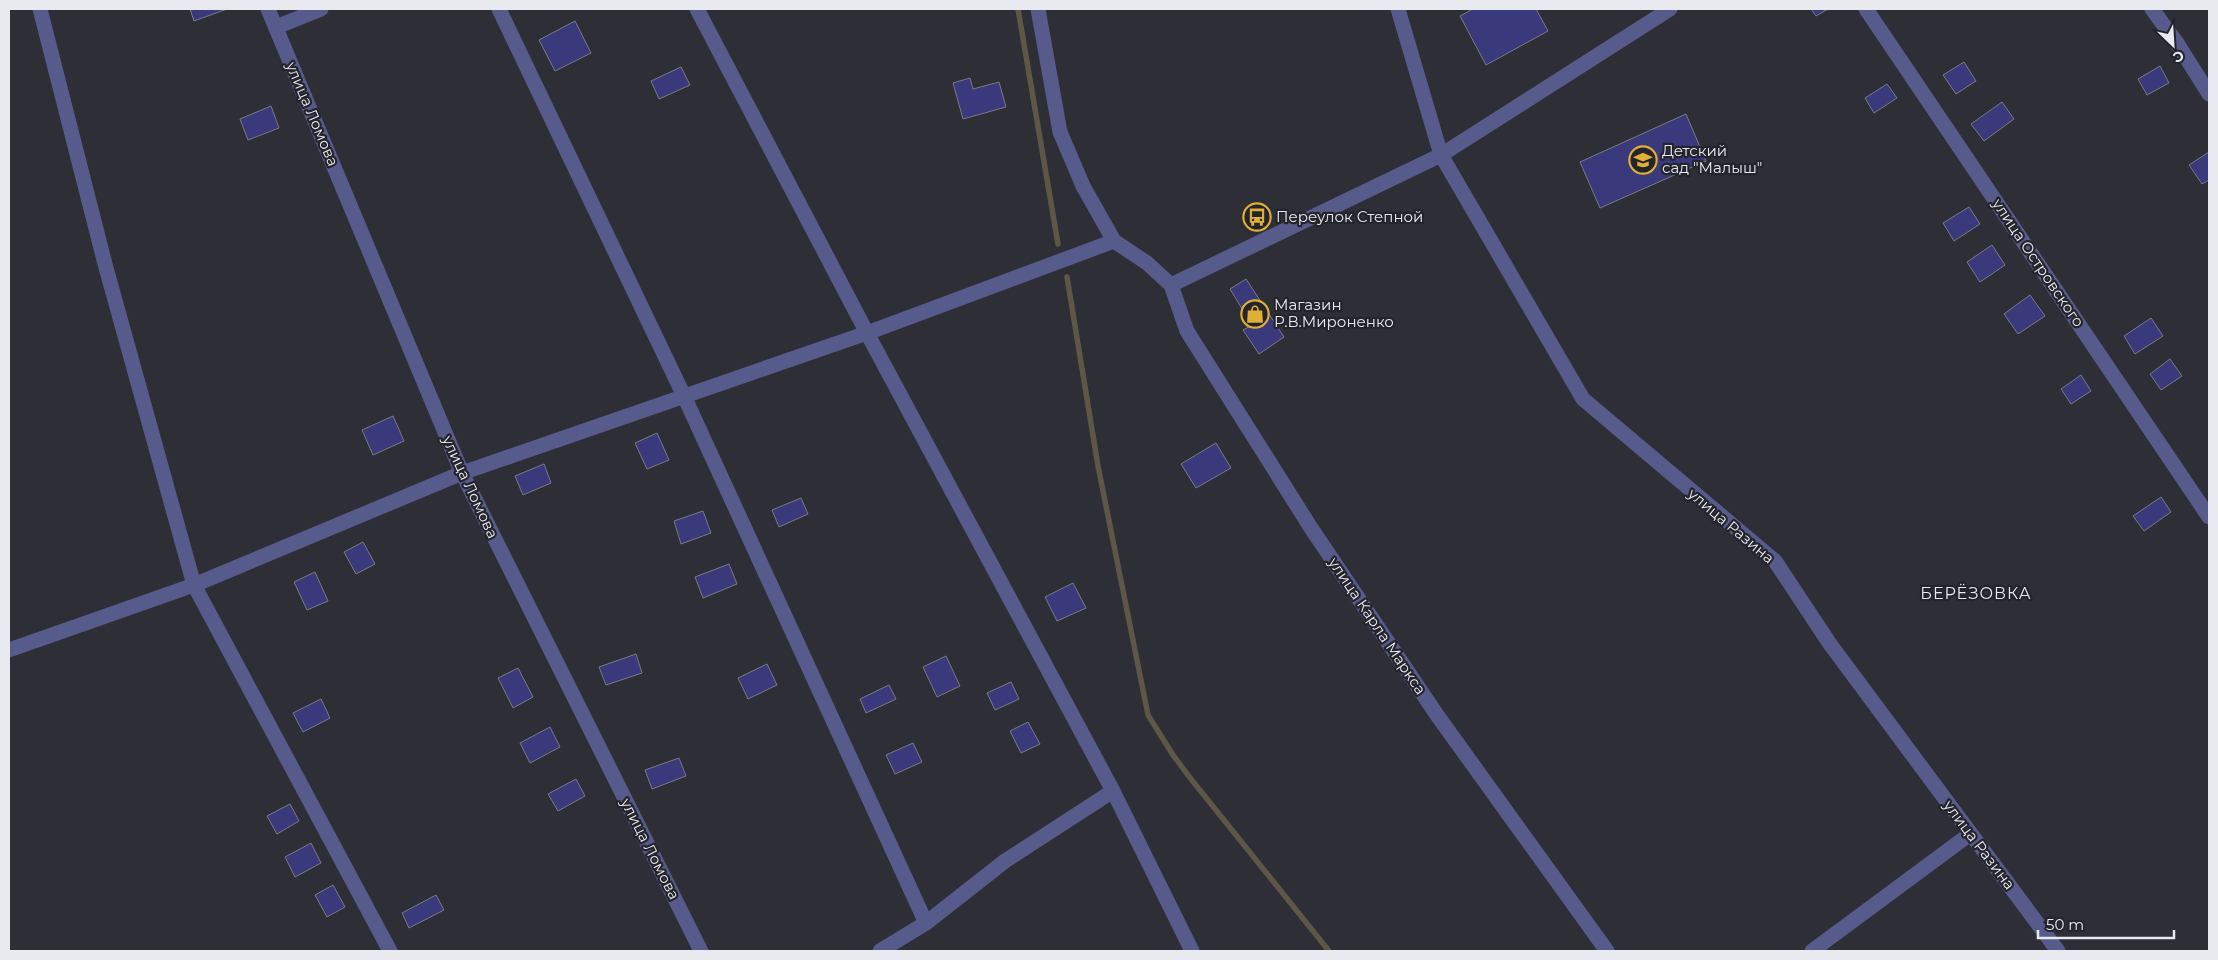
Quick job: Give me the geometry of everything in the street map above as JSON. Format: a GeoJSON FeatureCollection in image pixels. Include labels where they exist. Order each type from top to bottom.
{"type":"FeatureCollection","features":[{"type":"Feature","properties":{"kind":"street"},"geometry":{"type":"LineString","coordinates":[[40,9],[105,264],[194,585],[390,951]]}},
{"type":"Feature","properties":{"kind":"street","name":"улица Ломова"},"geometry":{"type":"LineString","coordinates":[[268,9],[462,474],[701,951]]}},
{"type":"Feature","properties":{"kind":"street"},"geometry":{"type":"LineString","coordinates":[[276,27],[321,9]]}},
{"type":"Feature","properties":{"kind":"street"},"geometry":{"type":"LineString","coordinates":[[499,9],[684,396],[926,923]]}},
{"type":"Feature","properties":{"kind":"street"},"geometry":{"type":"LineString","coordinates":[[697,9],[867,333],[1112,791],[1192,951]]}},
{"type":"Feature","properties":{"kind":"street"},"geometry":{"type":"LineString","coordinates":[[1038,9],[1060,132],[1083,186],[1114,241],[1147,262],[1171,285],[1441,155],[1670,9]]}},
{"type":"Feature","properties":{"kind":"street","name":"улица Разина"},"geometry":{"type":"LineString","coordinates":[[1398,9],[1441,155],[1583,399],[1775,561],[1830,644],[2058,951]]}},
{"type":"Feature","properties":{"kind":"street","name":"улица Островского"},"geometry":{"type":"LineString","coordinates":[[1866,9],[2209,517]]}},
{"type":"Feature","properties":{"kind":"street"},"geometry":{"type":"LineString","coordinates":[[2152,9],[2209,94]]}},
{"type":"Feature","properties":{"kind":"street"},"geometry":{"type":"LineString","coordinates":[[9,650],[194,585],[462,474],[867,333],[1114,241]]}},
{"type":"Feature","properties":{"kind":"street","name":"улица Карла Маркса"},"geometry":{"type":"LineString","coordinates":[[1171,285],[1187,331],[1311,528],[1436,715],[1607,951]]}},
{"type":"Feature","properties":{"kind":"street"},"geometry":{"type":"LineString","coordinates":[[880,951],[926,923],[1005,861],[1112,791]]}},
{"type":"Feature","properties":{"kind":"street"},"geometry":{"type":"LineString","coordinates":[[1812,951],[1970,834]]}},
{"type":"Feature","properties":{"kind":"building"},"geometry":{"type":"Polygon","coordinates":[[[190,9],[227,9],[194,21],[190,9]]]}},
{"type":"Feature","properties":{"kind":"building"},"geometry":{"type":"Polygon","coordinates":[[[1473,9],[1536,9],[1548,31],[1486,65],[1460,16],[1473,9]]]}},
{"type":"Feature","properties":{"kind":"building"},"geometry":{"type":"Polygon","coordinates":[[[1811,9],[1828,9],[1816,16],[1811,9]]]}},
{"type":"Feature","properties":{"kind":"building"},"geometry":{"type":"Polygon","coordinates":[[[575,21],[591,53],[555,71],[539,40],[575,21]]]}},
{"type":"Feature","properties":{"kind":"building"},"geometry":{"type":"Polygon","coordinates":[[[1964,62],[1976,81],[1956,94],[1943,75],[1964,62]]]}},
{"type":"Feature","properties":{"kind":"building"},"geometry":{"type":"Polygon","coordinates":[[[2160,66],[2169,83],[2147,95],[2138,79],[2160,66]]]}},
{"type":"Feature","properties":{"kind":"building"},"geometry":{"type":"Polygon","coordinates":[[[681,67],[690,85],[659,99],[651,81],[681,67]]]}},
{"type":"Feature","properties":{"kind":"building"},"geometry":{"type":"Polygon","coordinates":[[[970,78],[973,89],[999,82],[1006,107],[963,119],[953,83],[970,78]]]}},
{"type":"Feature","properties":{"kind":"building"},"geometry":{"type":"Polygon","coordinates":[[[1887,84],[1897,98],[1874,113],[1865,98],[1887,84]]]}},
{"type":"Feature","properties":{"kind":"building"},"geometry":{"type":"Polygon","coordinates":[[[2002,102],[2014,119],[1984,141],[1971,124],[2002,102]]]}},
{"type":"Feature","properties":{"kind":"building"},"geometry":{"type":"Polygon","coordinates":[[[271,106],[279,128],[248,140],[240,119],[271,106]]]}},
{"type":"Feature","properties":{"kind":"building"},"geometry":{"type":"Polygon","coordinates":[[[1686,114],[1706,161],[1600,208],[1580,162],[1686,114]]]}},
{"type":"Feature","properties":{"kind":"building"},"geometry":{"type":"Polygon","coordinates":[[[2209,152],[2209,180],[2202,184],[2189,165],[2209,152]]]}},
{"type":"Feature","properties":{"kind":"building"},"geometry":{"type":"Polygon","coordinates":[[[1969,207],[1980,224],[1954,241],[1943,223],[1969,207]]]}},
{"type":"Feature","properties":{"kind":"building"},"geometry":{"type":"Polygon","coordinates":[[[1992,245],[2005,265],[1980,282],[1967,262],[1992,245]]]}},
{"type":"Feature","properties":{"kind":"building"},"geometry":{"type":"Polygon","coordinates":[[[1246,279],[1284,337],[1259,354],[1243,330],[1252,325],[1230,289],[1246,279]]]}},
{"type":"Feature","properties":{"kind":"building"},"geometry":{"type":"Polygon","coordinates":[[[2030,295],[2045,316],[2018,334],[2004,314],[2030,295]]]}},
{"type":"Feature","properties":{"kind":"building"},"geometry":{"type":"Polygon","coordinates":[[[2151,318],[2163,336],[2135,354],[2124,336],[2151,318]]]}},
{"type":"Feature","properties":{"kind":"building"},"geometry":{"type":"Polygon","coordinates":[[[2170,359],[2182,376],[2161,390],[2150,374],[2170,359]]]}},
{"type":"Feature","properties":{"kind":"building"},"geometry":{"type":"Polygon","coordinates":[[[2081,375],[2091,391],[2071,404],[2061,389],[2081,375]]]}},
{"type":"Feature","properties":{"kind":"building"},"geometry":{"type":"Polygon","coordinates":[[[393,416],[404,441],[373,455],[362,430],[393,416]]]}},
{"type":"Feature","properties":{"kind":"building"},"geometry":{"type":"Polygon","coordinates":[[[657,433],[669,460],[647,469],[635,443],[657,433]]]}},
{"type":"Feature","properties":{"kind":"building"},"geometry":{"type":"Polygon","coordinates":[[[1216,443],[1231,468],[1196,488],[1181,464],[1216,443]]]}},
{"type":"Feature","properties":{"kind":"building"},"geometry":{"type":"Polygon","coordinates":[[[544,464],[551,483],[523,495],[515,476],[544,464]]]}},
{"type":"Feature","properties":{"kind":"building"},"geometry":{"type":"Polygon","coordinates":[[[2161,497],[2171,512],[2144,531],[2133,516],[2161,497]]]}},
{"type":"Feature","properties":{"kind":"building"},"geometry":{"type":"Polygon","coordinates":[[[801,498],[808,514],[779,527],[772,510],[801,498]]]}},
{"type":"Feature","properties":{"kind":"building"},"geometry":{"type":"Polygon","coordinates":[[[703,511],[711,533],[681,544],[674,521],[703,511]]]}},
{"type":"Feature","properties":{"kind":"building"},"geometry":{"type":"Polygon","coordinates":[[[363,542],[375,564],[356,574],[344,552],[363,542]]]}},
{"type":"Feature","properties":{"kind":"building"},"geometry":{"type":"Polygon","coordinates":[[[729,564],[737,584],[703,598],[695,577],[729,564]]]}},
{"type":"Feature","properties":{"kind":"building"},"geometry":{"type":"Polygon","coordinates":[[[315,572],[328,601],[307,610],[294,582],[315,572]]]}},
{"type":"Feature","properties":{"kind":"building"},"geometry":{"type":"Polygon","coordinates":[[[1073,583],[1086,608],[1057,621],[1045,597],[1073,583]]]}},
{"type":"Feature","properties":{"kind":"building"},"geometry":{"type":"Polygon","coordinates":[[[636,654],[642,673],[606,685],[599,667],[636,654]]]}},
{"type":"Feature","properties":{"kind":"building"},"geometry":{"type":"Polygon","coordinates":[[[946,656],[960,686],[937,697],[923,667],[946,656]]]}},
{"type":"Feature","properties":{"kind":"building"},"geometry":{"type":"Polygon","coordinates":[[[767,664],[777,685],[748,699],[738,678],[767,664]]]}},
{"type":"Feature","properties":{"kind":"building"},"geometry":{"type":"Polygon","coordinates":[[[518,668],[533,697],[513,708],[498,678],[518,668]]]}},
{"type":"Feature","properties":{"kind":"building"},"geometry":{"type":"Polygon","coordinates":[[[1011,682],[1019,699],[995,710],[987,693],[1011,682]]]}},
{"type":"Feature","properties":{"kind":"building"},"geometry":{"type":"Polygon","coordinates":[[[889,685],[896,699],[866,713],[860,699],[889,685]]]}},
{"type":"Feature","properties":{"kind":"building"},"geometry":{"type":"Polygon","coordinates":[[[321,699],[330,718],[303,732],[293,713],[321,699]]]}},
{"type":"Feature","properties":{"kind":"building"},"geometry":{"type":"Polygon","coordinates":[[[1028,722],[1040,744],[1021,753],[1010,731],[1028,722]]]}},
{"type":"Feature","properties":{"kind":"building"},"geometry":{"type":"Polygon","coordinates":[[[550,727],[560,747],[530,763],[520,743],[550,727]]]}},
{"type":"Feature","properties":{"kind":"building"},"geometry":{"type":"Polygon","coordinates":[[[913,743],[922,762],[895,774],[886,755],[913,743]]]}},
{"type":"Feature","properties":{"kind":"building"},"geometry":{"type":"Polygon","coordinates":[[[679,758],[686,776],[652,789],[645,770],[679,758]]]}},
{"type":"Feature","properties":{"kind":"building"},"geometry":{"type":"Polygon","coordinates":[[[576,779],[585,796],[558,811],[548,794],[576,779]]]}},
{"type":"Feature","properties":{"kind":"building"},"geometry":{"type":"Polygon","coordinates":[[[290,804],[299,821],[277,834],[267,816],[290,804]]]}},
{"type":"Feature","properties":{"kind":"building"},"geometry":{"type":"Polygon","coordinates":[[[311,843],[321,863],[295,877],[285,857],[311,843]]]}},
{"type":"Feature","properties":{"kind":"building"},"geometry":{"type":"Polygon","coordinates":[[[333,885],[345,907],[327,917],[315,895],[333,885]]]}},
{"type":"Feature","properties":{"kind":"building"},"geometry":{"type":"Polygon","coordinates":[[[436,895],[444,910],[409,928],[402,913],[436,895]]]}},
{"type":"Feature","properties":{"kind":"waterway"},"geometry":{"type":"LineString","coordinates":[[1018,9],[1058,244]]}},
{"type":"Feature","properties":{"kind":"waterway"},"geometry":{"type":"LineString","coordinates":[[1067,277],[1098,466],[1148,715],[1173,755],[1191,779],[1329,951]]}},
{"type":"Feature","properties":{"kind":"place","name":"Детский сад \"Малыш\""},"geometry":{"type":"Point","coordinates":[1643,160]}},
{"type":"Feature","properties":{"kind":"place","name":"Переулок Степной"},"geometry":{"type":"Point","coordinates":[1257,217]}},
{"type":"Feature","properties":{"kind":"place","name":"Магазин Р.В.Мироненко"},"geometry":{"type":"Point","coordinates":[1255,314]}},
{"type":"Feature","properties":{"kind":"district","name":"БЕРЁЗОВКА"},"geometry":{"type":"Point","coordinates":[1976,593]}}]}
